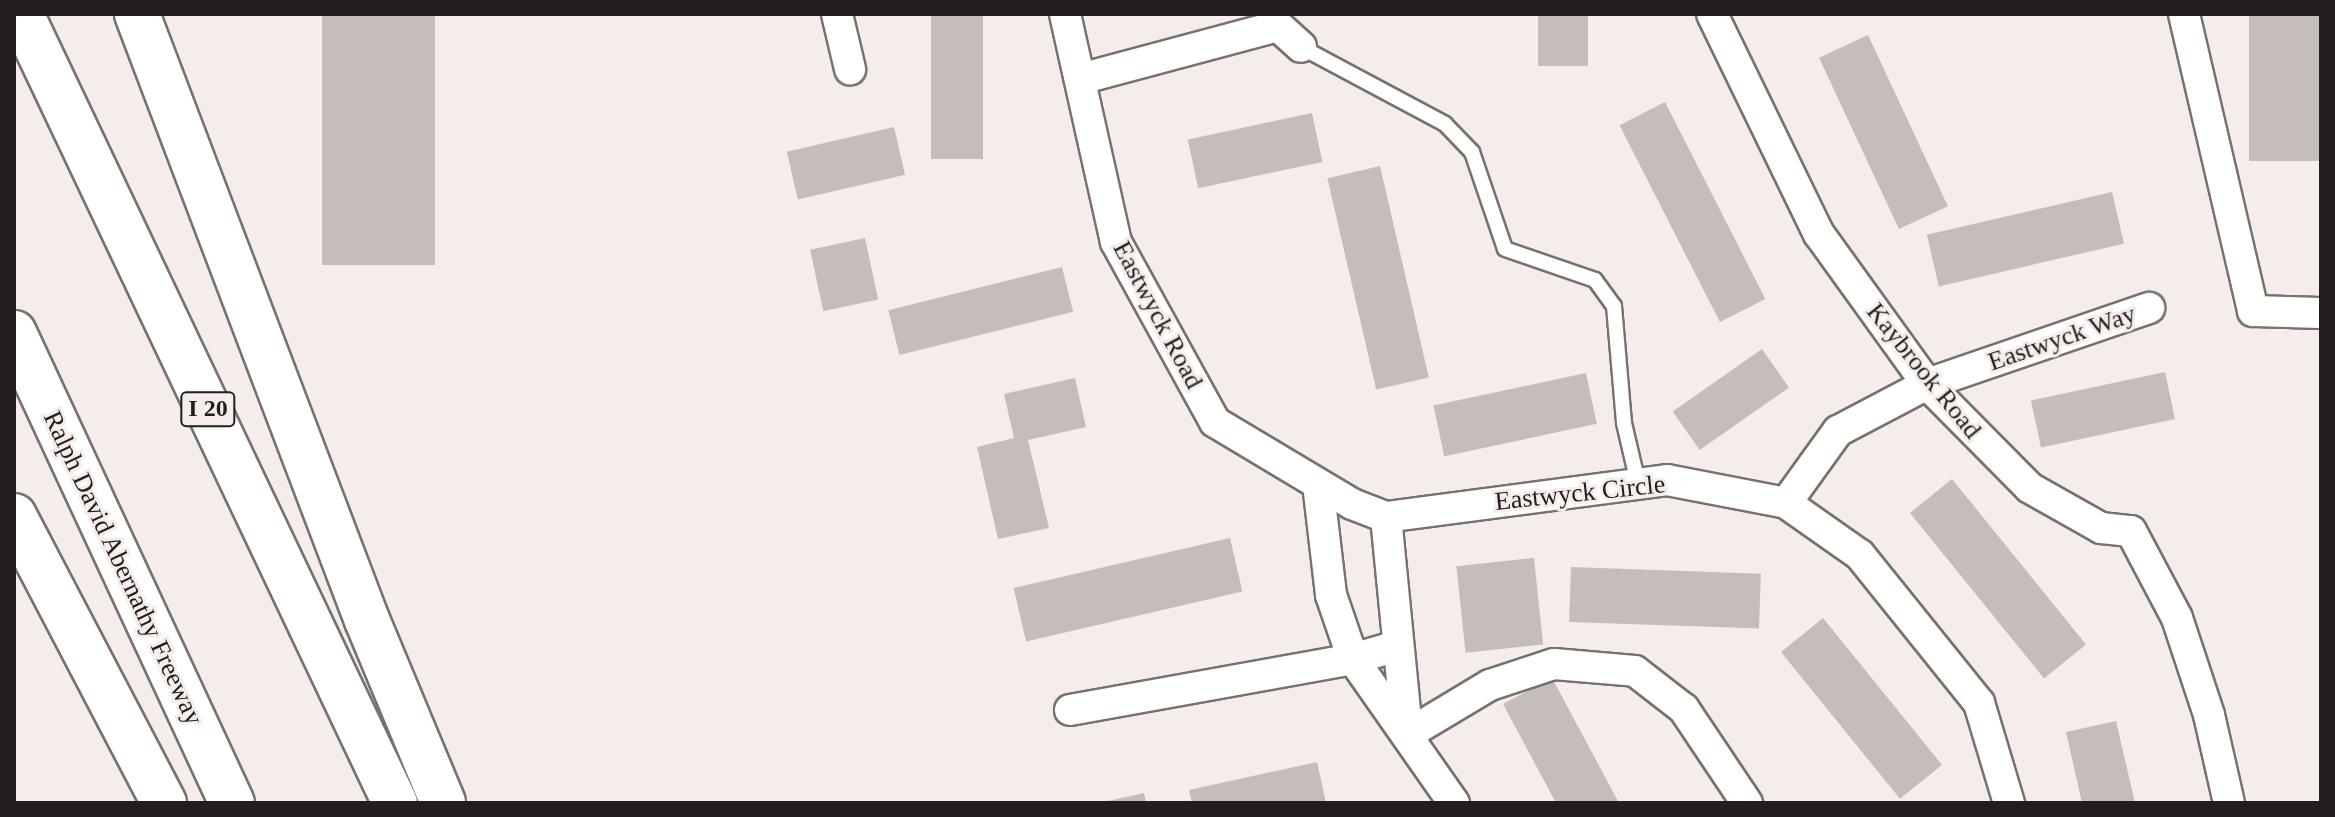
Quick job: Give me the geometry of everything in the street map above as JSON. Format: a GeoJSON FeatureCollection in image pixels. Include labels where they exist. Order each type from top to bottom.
{"type":"FeatureCollection","features":[{"type":"Feature","properties":{"kind":"highway","name":"I 20"},"geometry":{"type":"LineString","coordinates":[[21,14],[395,803]]}},
{"type":"Feature","properties":{"kind":"highway"},"geometry":{"type":"LineString","coordinates":[[137,14],[362,606],[443,803]]}},
{"type":"Feature","properties":{"kind":"highway","name":"Ralph David Abernathy Freeway"},"geometry":{"type":"LineString","coordinates":[[14,333],[232,803]]}},
{"type":"Feature","properties":{"kind":"highway"},"geometry":{"type":"LineString","coordinates":[[14,516],[164,803]]}},
{"type":"Feature","properties":{"kind":"street"},"geometry":{"type":"LineString","coordinates":[[837,14],[850,69]]}},
{"type":"Feature","properties":{"kind":"street","name":"Eastwyck Road"},"geometry":{"type":"LineString","coordinates":[[1065,14],[1116,242],[1215,422],[1318,484],[1386,517]]}},
{"type":"Feature","properties":{"kind":"street","name":"Kaybrook Road"},"geometry":{"type":"LineString","coordinates":[[1712,14],[1819,234],[1927,384],[2030,488],[2101,528],[2131,531],[2177,618],[2209,715],[2229,803]]}},
{"type":"Feature","properties":{"kind":"street"},"geometry":{"type":"LineString","coordinates":[[2184,14],[2253,311],[2321,313]]}},
{"type":"Feature","properties":{"kind":"street"},"geometry":{"type":"LineString","coordinates":[[1080,79],[1278,26],[1301,47]]}},
{"type":"Feature","properties":{"kind":"street","name":"Eastwyck Way"},"geometry":{"type":"LineString","coordinates":[[1786,503],[1838,431],[1927,384],[2149,308]]}},
{"type":"Feature","properties":{"kind":"street","name":"Eastwyck Circle"},"geometry":{"type":"LineString","coordinates":[[1386,517],[1667,480],[1786,503],[1860,555],[1979,703],[2009,803]]}},
{"type":"Feature","properties":{"kind":"street"},"geometry":{"type":"LineString","coordinates":[[1318,484],[1331,595],[1353,659],[1454,803]]}},
{"type":"Feature","properties":{"kind":"street"},"geometry":{"type":"LineString","coordinates":[[1386,517],[1408,734]]}},
{"type":"Feature","properties":{"kind":"street"},"geometry":{"type":"LineString","coordinates":[[1070,710],[1353,659],[1397,646]]}},
{"type":"Feature","properties":{"kind":"street"},"geometry":{"type":"LineString","coordinates":[[1408,734],[1490,685],[1554,664],[1635,671],[1684,709],[1747,803]]}},
{"type":"Feature","properties":{"kind":"lane"},"geometry":{"type":"LineString","coordinates":[[1301,47],[1445,124],[1472,152],[1505,249],[1595,280],[1614,306],[1624,423],[1638,483]]}},
{"type":"Feature","properties":{"kind":"building"},"geometry":{"type":"Polygon","coordinates":[[[322,14],[435,14],[435,265],[322,265],[322,14]]]}},
{"type":"Feature","properties":{"kind":"building"},"geometry":{"type":"Polygon","coordinates":[[[931,14],[983,14],[983,159],[931,159],[931,14]]]}},
{"type":"Feature","properties":{"kind":"building"},"geometry":{"type":"Polygon","coordinates":[[[1538,14],[1588,14],[1588,66],[1538,66],[1538,14]]]}},
{"type":"Feature","properties":{"kind":"building"},"geometry":{"type":"Polygon","coordinates":[[[2249,14],[2321,14],[2321,161],[2249,161],[2249,14]]]}},
{"type":"Feature","properties":{"kind":"building"},"geometry":{"type":"Polygon","coordinates":[[[1868,35],[1948,206],[1899,229],[1819,58],[1868,35]]]}},
{"type":"Feature","properties":{"kind":"building"},"geometry":{"type":"Polygon","coordinates":[[[1665,102],[1765,299],[1720,322],[1620,125],[1665,102]]]}},
{"type":"Feature","properties":{"kind":"building"},"geometry":{"type":"Polygon","coordinates":[[[1312,113],[1322,162],[1198,188],[1188,139],[1312,113]]]}},
{"type":"Feature","properties":{"kind":"building"},"geometry":{"type":"Polygon","coordinates":[[[894,127],[905,175],[798,199],[787,152],[894,127]]]}},
{"type":"Feature","properties":{"kind":"building"},"geometry":{"type":"Polygon","coordinates":[[[1380,166],[1429,377],[1376,390],[1327,178],[1380,166]]]}},
{"type":"Feature","properties":{"kind":"building"},"geometry":{"type":"Polygon","coordinates":[[[2112,192],[2124,244],[1939,286],[1927,235],[2112,192]]]}},
{"type":"Feature","properties":{"kind":"building"},"geometry":{"type":"Polygon","coordinates":[[[865,238],[878,300],[823,311],[810,250],[865,238]]]}},
{"type":"Feature","properties":{"kind":"building"},"geometry":{"type":"Polygon","coordinates":[[[1062,267],[1073,312],[899,355],[888,310],[1062,267]]]}},
{"type":"Feature","properties":{"kind":"building"},"geometry":{"type":"Polygon","coordinates":[[[1762,349],[1789,388],[1700,450],[1673,412],[1762,349]]]}},
{"type":"Feature","properties":{"kind":"building"},"geometry":{"type":"Polygon","coordinates":[[[2165,372],[2175,419],[2041,447],[2031,400],[2165,372]]]}},
{"type":"Feature","properties":{"kind":"building"},"geometry":{"type":"Polygon","coordinates":[[[1586,373],[1597,424],[1444,456],[1433,405],[1586,373]]]}},
{"type":"Feature","properties":{"kind":"building"},"geometry":{"type":"Polygon","coordinates":[[[1075,378],[1086,427],[1028,440],[1049,528],[998,539],[977,447],[1014,438],[1004,394],[1075,378]]]}},
{"type":"Feature","properties":{"kind":"building"},"geometry":{"type":"Polygon","coordinates":[[[1952,479],[2086,645],[2044,679],[1910,513],[1952,479]]]}},
{"type":"Feature","properties":{"kind":"building"},"geometry":{"type":"Polygon","coordinates":[[[1230,538],[1242,592],[1026,642],[1014,588],[1230,538]]]}},
{"type":"Feature","properties":{"kind":"building"},"geometry":{"type":"Polygon","coordinates":[[[1534,558],[1543,645],[1466,653],[1456,566],[1534,558]]]}},
{"type":"Feature","properties":{"kind":"building"},"geometry":{"type":"Polygon","coordinates":[[[1571,567],[1761,574],[1759,629],[1569,622],[1571,567]]]}},
{"type":"Feature","properties":{"kind":"building"},"geometry":{"type":"Polygon","coordinates":[[[1823,618],[1942,765],[1900,799],[1781,652],[1823,618]]]}},
{"type":"Feature","properties":{"kind":"building"},"geometry":{"type":"Polygon","coordinates":[[[1552,678],[1619,803],[1556,803],[1503,704],[1552,678]]]}},
{"type":"Feature","properties":{"kind":"building"},"geometry":{"type":"Polygon","coordinates":[[[2116,721],[2135,803],[2082,803],[2066,732],[2116,721]]]}},
{"type":"Feature","properties":{"kind":"building"},"geometry":{"type":"Polygon","coordinates":[[[1317,762],[1326,803],[1192,803],[1189,790],[1317,762]]]}},
{"type":"Feature","properties":{"kind":"building"},"geometry":{"type":"Polygon","coordinates":[[[1144,793],[1146,803],[1103,803],[1103,802],[1144,793]]]}}]}
